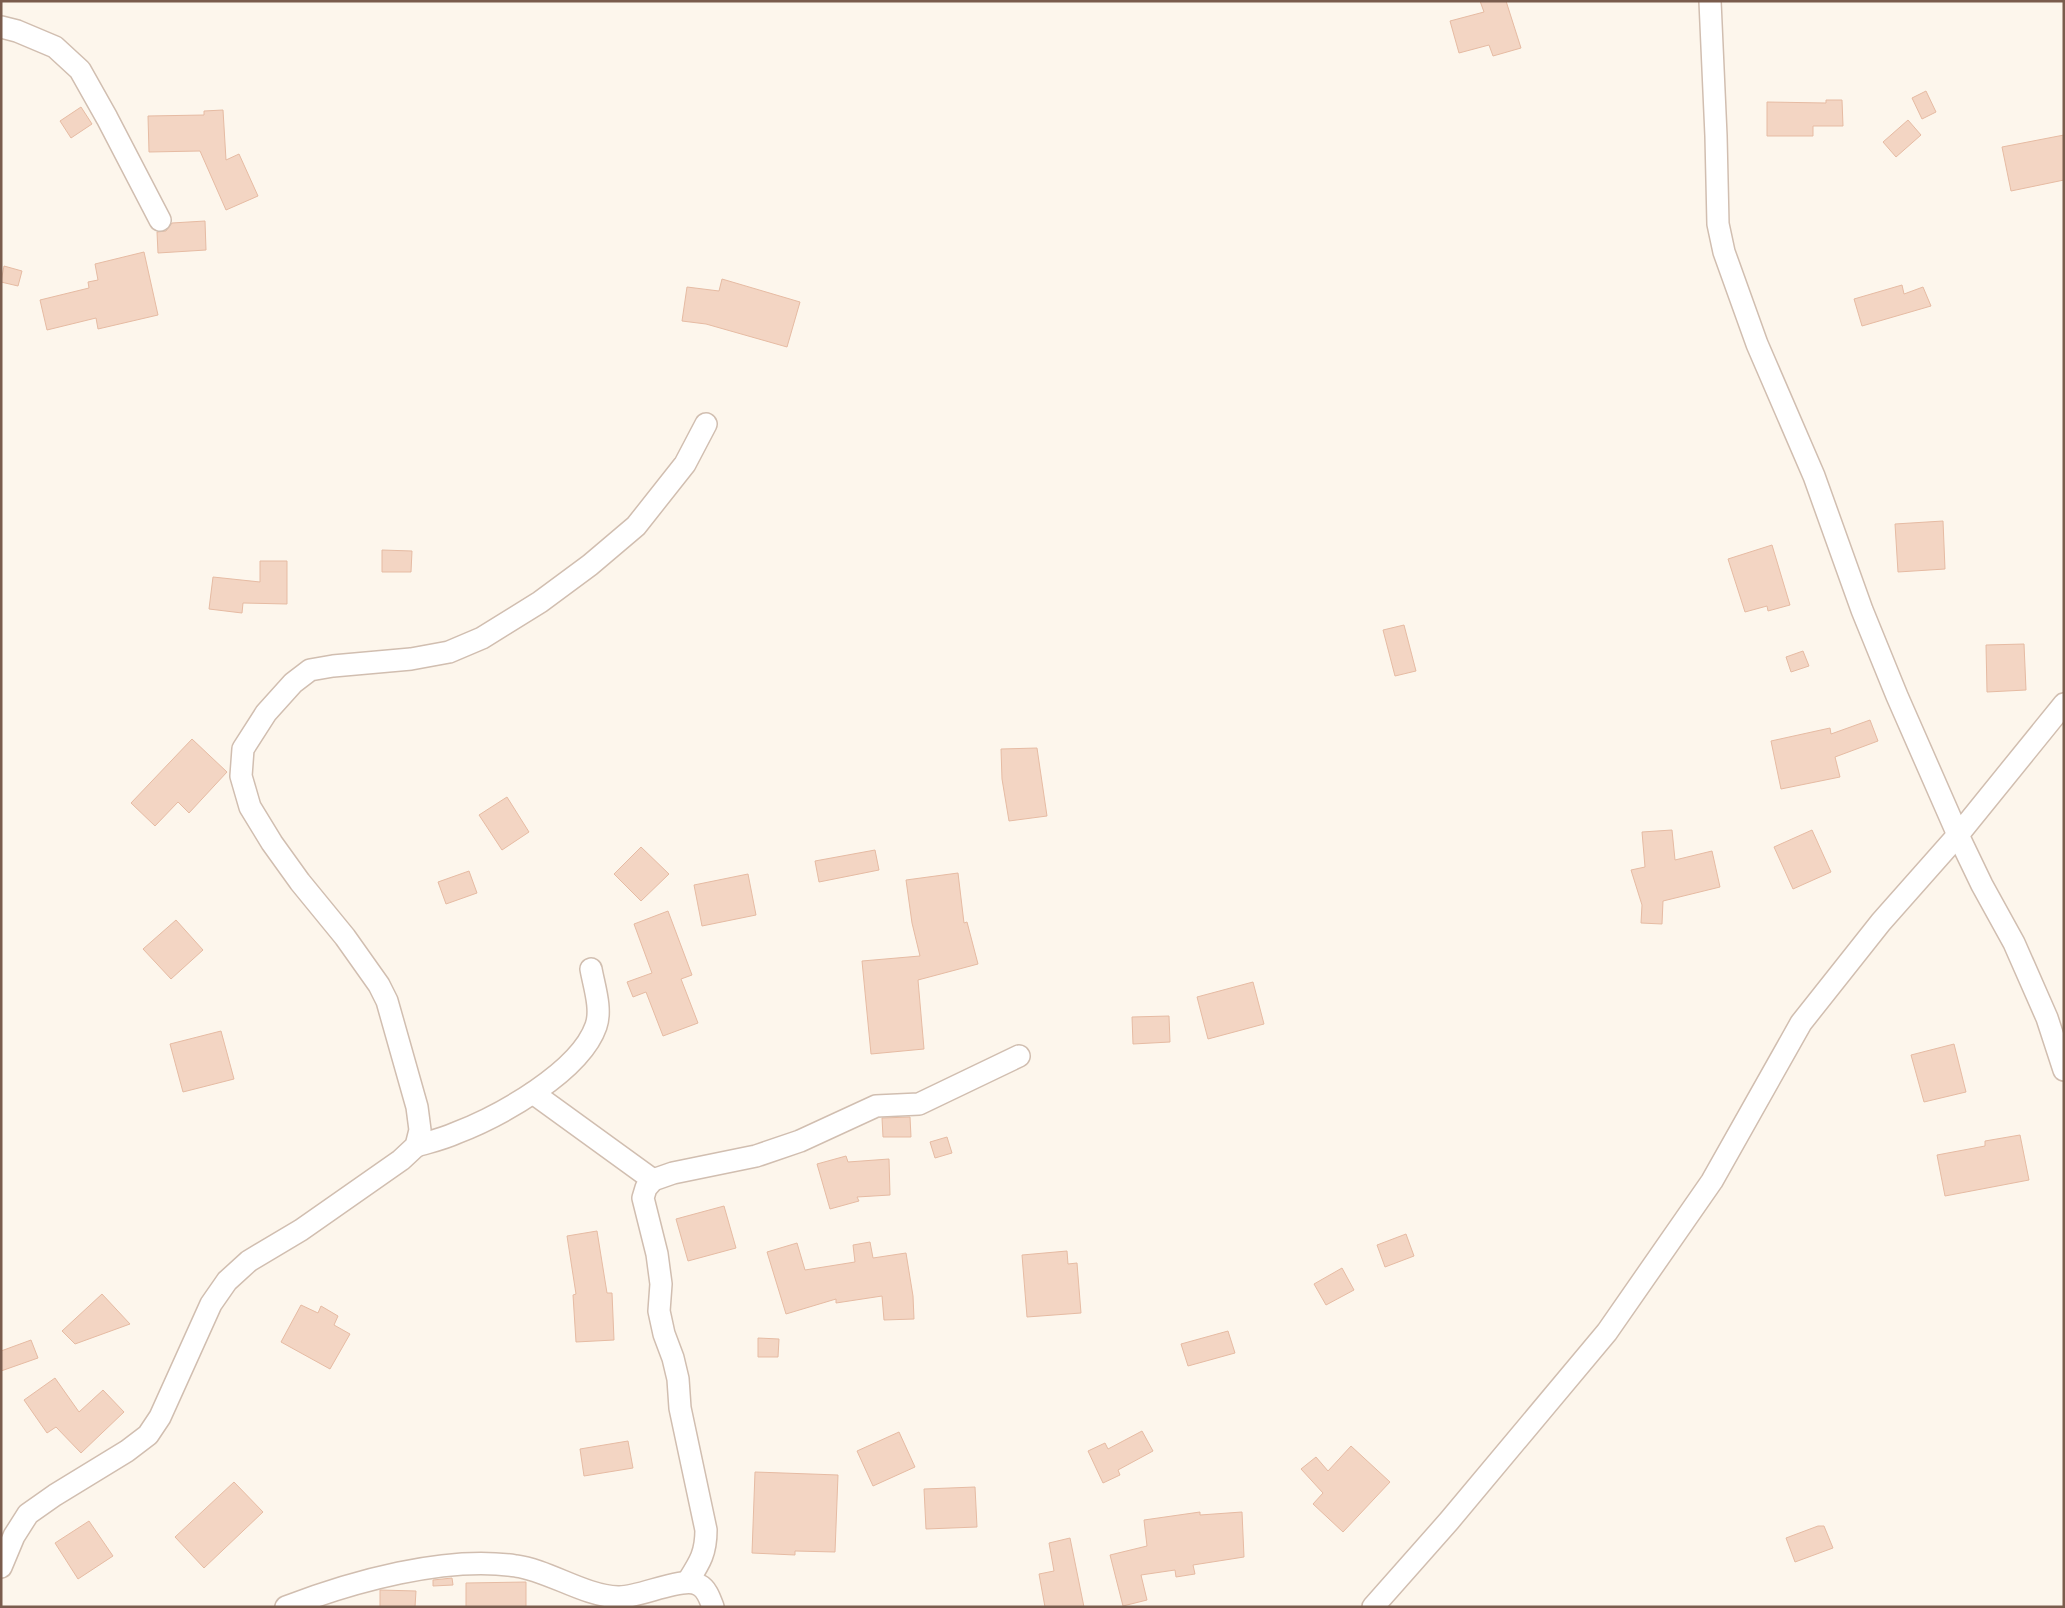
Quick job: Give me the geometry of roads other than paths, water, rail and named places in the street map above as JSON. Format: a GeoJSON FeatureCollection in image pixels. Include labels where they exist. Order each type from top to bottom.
{"type":"FeatureCollection","features":[{"type":"Feature","properties":{"kind":"street"},"geometry":{"type":"LineString","coordinates":[[1710,1],[1718,224],[1724,252],[1757,344],[1814,476],[1862,610],[1958,835],[1982,885],[2014,943],[2047,1018],[2064,1070]]}},
{"type":"Feature","properties":{"kind":"street"},"geometry":{"type":"LineString","coordinates":[[1,27],[17,31],[55,47],[80,70],[160,220]]}},
{"type":"Feature","properties":{"kind":"street"},"geometry":{"type":"LineString","coordinates":[[416,1146],[420,1130],[416,1107],[386,1001],[379,985],[345,937],[300,882],[272,843],[250,807],[241,776],[243,750],[266,714],[293,682],[310,670],[411,659],[449,652],[482,638],[540,602],[590,565],[636,526],[685,464],[706,424]]}},
{"type":"Feature","properties":{"kind":"street"},"geometry":{"type":"LineString","coordinates":[[1373,1607],[1449,1521],[1607,1332],[1712,1181],[1802,1023],[1881,922],[1958,835],[2064,704]]}},
{"type":"Feature","properties":{"kind":"street"},"geometry":{"type":"LineString","coordinates":[[1,1567],[14,1536],[28,1514],[55,1495],[127,1452],[148,1436],[160,1417],[211,1304],[227,1281],[250,1261],[309,1225],[401,1160],[416,1146],[456,1134],[495,1115],[533,1093],[564,1070],[581,1052],[597,1025],[598,1007],[591,969]]}},
{"type":"Feature","properties":{"kind":"street"},"geometry":{"type":"LineString","coordinates":[[688,1581],[702,1560],[706,1548],[706,1530],[680,1408],[675,1365],[664,1334],[659,1311],[661,1284],[657,1254],[643,1198],[646,1188],[653,1180],[693,1168],[756,1156],[800,1141],[876,1106],[919,1104],[1019,1056]]}},
{"type":"Feature","properties":{"kind":"street"},"geometry":{"type":"LineString","coordinates":[[533,1093],[653,1180]]}},
{"type":"Feature","properties":{"kind":"street"},"geometry":{"type":"LineString","coordinates":[[286,1607],[313,1596],[408,1571],[478,1562],[518,1566],[590,1591],[617,1597],[639,1595],[688,1581],[699,1584],[706,1591],[713,1607]]}}]}
